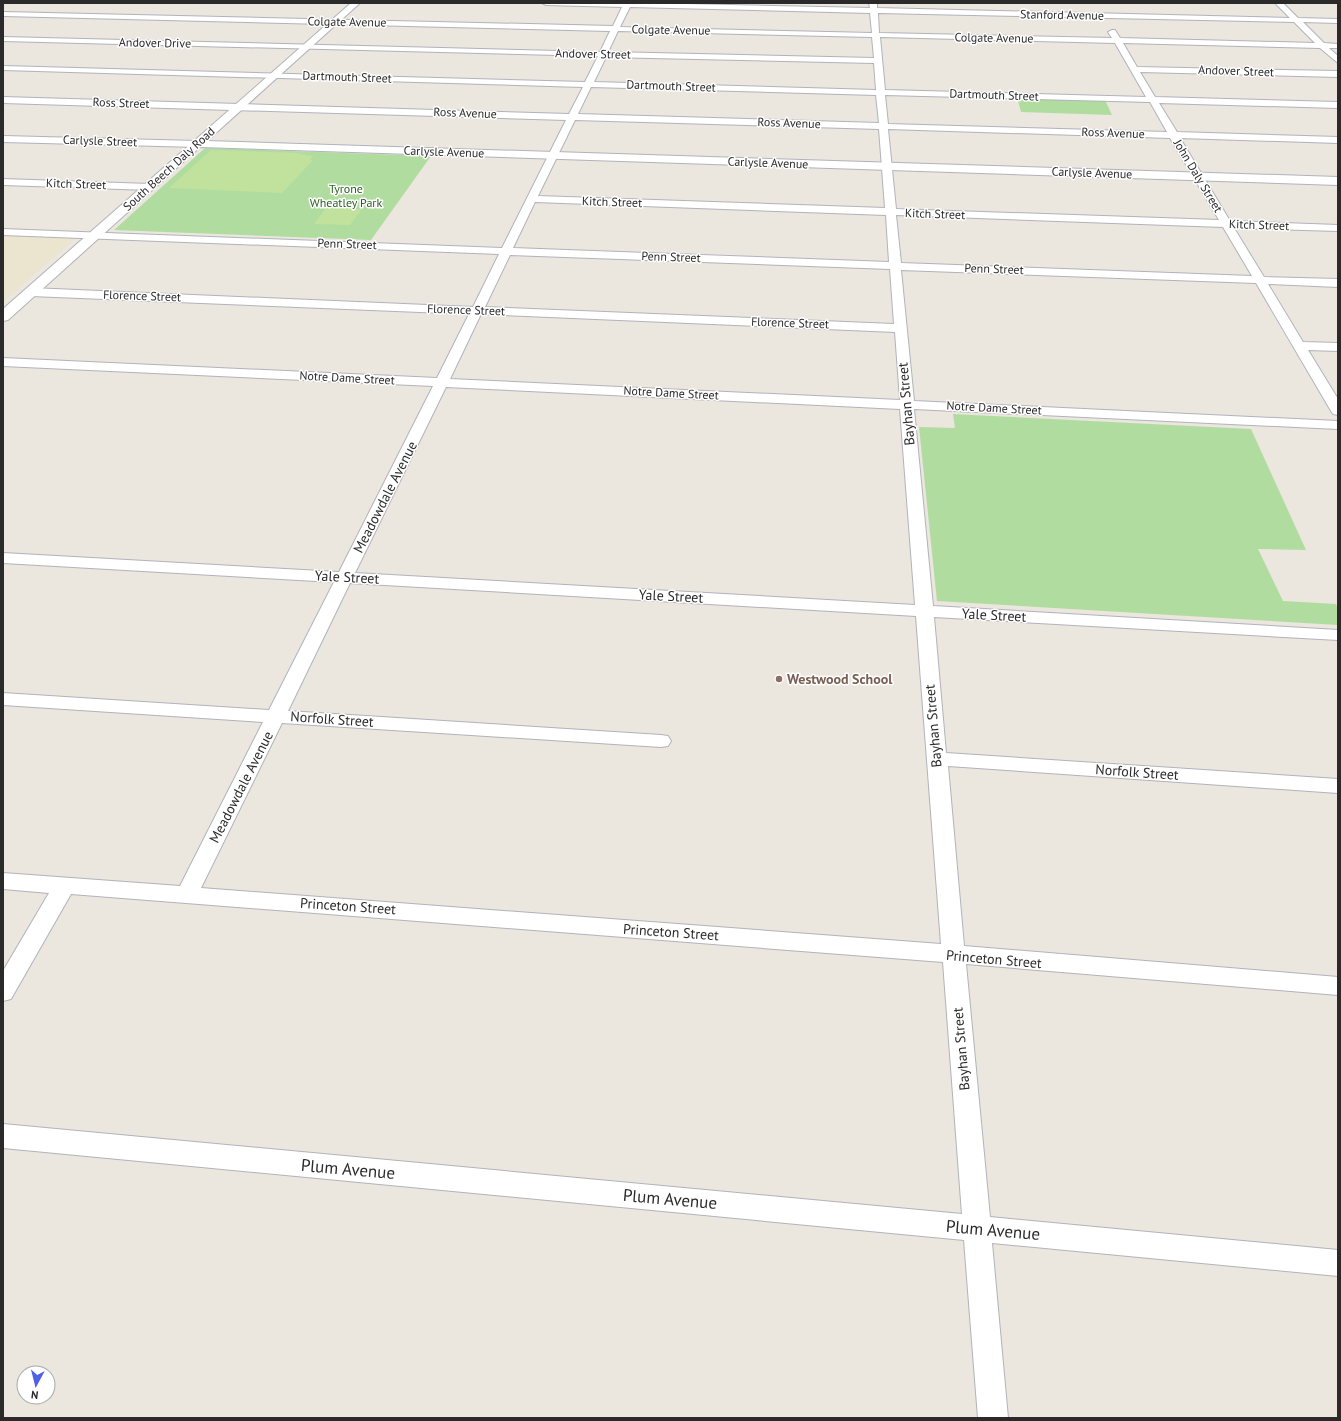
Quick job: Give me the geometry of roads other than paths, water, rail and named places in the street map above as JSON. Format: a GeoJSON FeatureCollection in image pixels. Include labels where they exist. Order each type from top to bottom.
{"type":"FeatureCollection","features":[{"type":"Feature","properties":{"kind":"street","name":"South Beech Daly Road"},"geometry":{"type":"LineString","coordinates":[[3,317],[356,3]]}},
{"type":"Feature","properties":{"kind":"street","name":"Stanford Avenue"},"geometry":{"type":"LineString","coordinates":[[546,3],[873,7],[1102,16],[1338,21]]}},
{"type":"Feature","properties":{"kind":"street","name":"John Daly Street"},"geometry":{"type":"LineString","coordinates":[[1095,3],[1338,411]]}},
{"type":"Feature","properties":{"kind":"street"},"geometry":{"type":"LineString","coordinates":[[1280,3],[1338,61]]}},
{"type":"Feature","properties":{"kind":"street"},"geometry":{"type":"LineString","coordinates":[[554,156],[628,4]]}},
{"type":"Feature","properties":{"kind":"street","name":"Bayhan Street"},"geometry":{"type":"LineString","coordinates":[[873,7],[923,611],[993,1418]]}},
{"type":"Feature","properties":{"kind":"street","name":"Colgate Avenue"},"geometry":{"type":"LineString","coordinates":[[3,14],[1338,46]]}},
{"type":"Feature","properties":{"kind":"street","name":"Andover Drive"},"geometry":{"type":"LineString","coordinates":[[3,39],[307,47]]}},
{"type":"Feature","properties":{"kind":"street","name":"Andover Street"},"geometry":{"type":"LineString","coordinates":[[307,47],[878,62]]}},
{"type":"Feature","properties":{"kind":"street","name":"Dartmouth Street"},"geometry":{"type":"LineString","coordinates":[[3,68],[1338,105]]}},
{"type":"Feature","properties":{"kind":"street","name":"Andover Street"},"geometry":{"type":"LineString","coordinates":[[1134,69],[1338,74]]}},
{"type":"Feature","properties":{"kind":"street","name":"Ross Street"},"geometry":{"type":"LineString","coordinates":[[3,100],[17,102],[240,107]]}},
{"type":"Feature","properties":{"kind":"street","name":"Ross Avenue"},"geometry":{"type":"LineString","coordinates":[[240,107],[1338,140]]}},
{"type":"Feature","properties":{"kind":"street","name":"Carlysle Street"},"geometry":{"type":"LineString","coordinates":[[3,139],[198,144]]}},
{"type":"Feature","properties":{"kind":"street","name":"Carlysle Avenue"},"geometry":{"type":"LineString","coordinates":[[198,144],[1338,181]]}},
{"type":"Feature","properties":{"kind":"street","name":"Meadowdale Avenue"},"geometry":{"type":"LineString","coordinates":[[187,894],[277,716],[344,577],[554,156]]}},
{"type":"Feature","properties":{"kind":"street","name":"Kitch Street"},"geometry":{"type":"LineString","coordinates":[[3,182],[150,187]]}},
{"type":"Feature","properties":{"kind":"street","name":"Kitch Street"},"geometry":{"type":"LineString","coordinates":[[533,199],[1338,228]]}},
{"type":"Feature","properties":{"kind":"street","name":"Penn Street"},"geometry":{"type":"LineString","coordinates":[[3,232],[508,250],[1338,283]]}},
{"type":"Feature","properties":{"kind":"street","name":"Florence Street"},"geometry":{"type":"LineString","coordinates":[[32,292],[900,328]]}},
{"type":"Feature","properties":{"kind":"street"},"geometry":{"type":"LineString","coordinates":[[1299,346],[1338,347]]}},
{"type":"Feature","properties":{"kind":"street","name":"Notre Dame Street"},"geometry":{"type":"LineString","coordinates":[[3,362],[1338,424]]}},
{"type":"Feature","properties":{"kind":"street","name":"Yale Street"},"geometry":{"type":"LineString","coordinates":[[3,558],[1338,636]]}},
{"type":"Feature","properties":{"kind":"street","name":"Norfolk Street"},"geometry":{"type":"LineString","coordinates":[[3,698],[661,741]]}},
{"type":"Feature","properties":{"kind":"street","name":"Norfolk Street"},"geometry":{"type":"LineString","coordinates":[[936,759],[1338,786]]}},
{"type":"Feature","properties":{"kind":"street","name":"Princeton Street"},"geometry":{"type":"LineString","coordinates":[[3,881],[187,894],[1338,986]]}},
{"type":"Feature","properties":{"kind":"street"},"geometry":{"type":"LineString","coordinates":[[3,992],[65,885]]}},
{"type":"Feature","properties":{"kind":"street","name":"Plum Avenue"},"geometry":{"type":"LineString","coordinates":[[3,1136],[1338,1263]]}},
{"type":"Feature","properties":{"kind":"place","name":"Westwood School"},"geometry":{"type":"Point","coordinates":[779,679]}},
{"type":"Feature","properties":{"kind":"park label","name":"Tyrone Wheatley Park"},"geometry":{"type":"Point","coordinates":[346,196]}}]}
